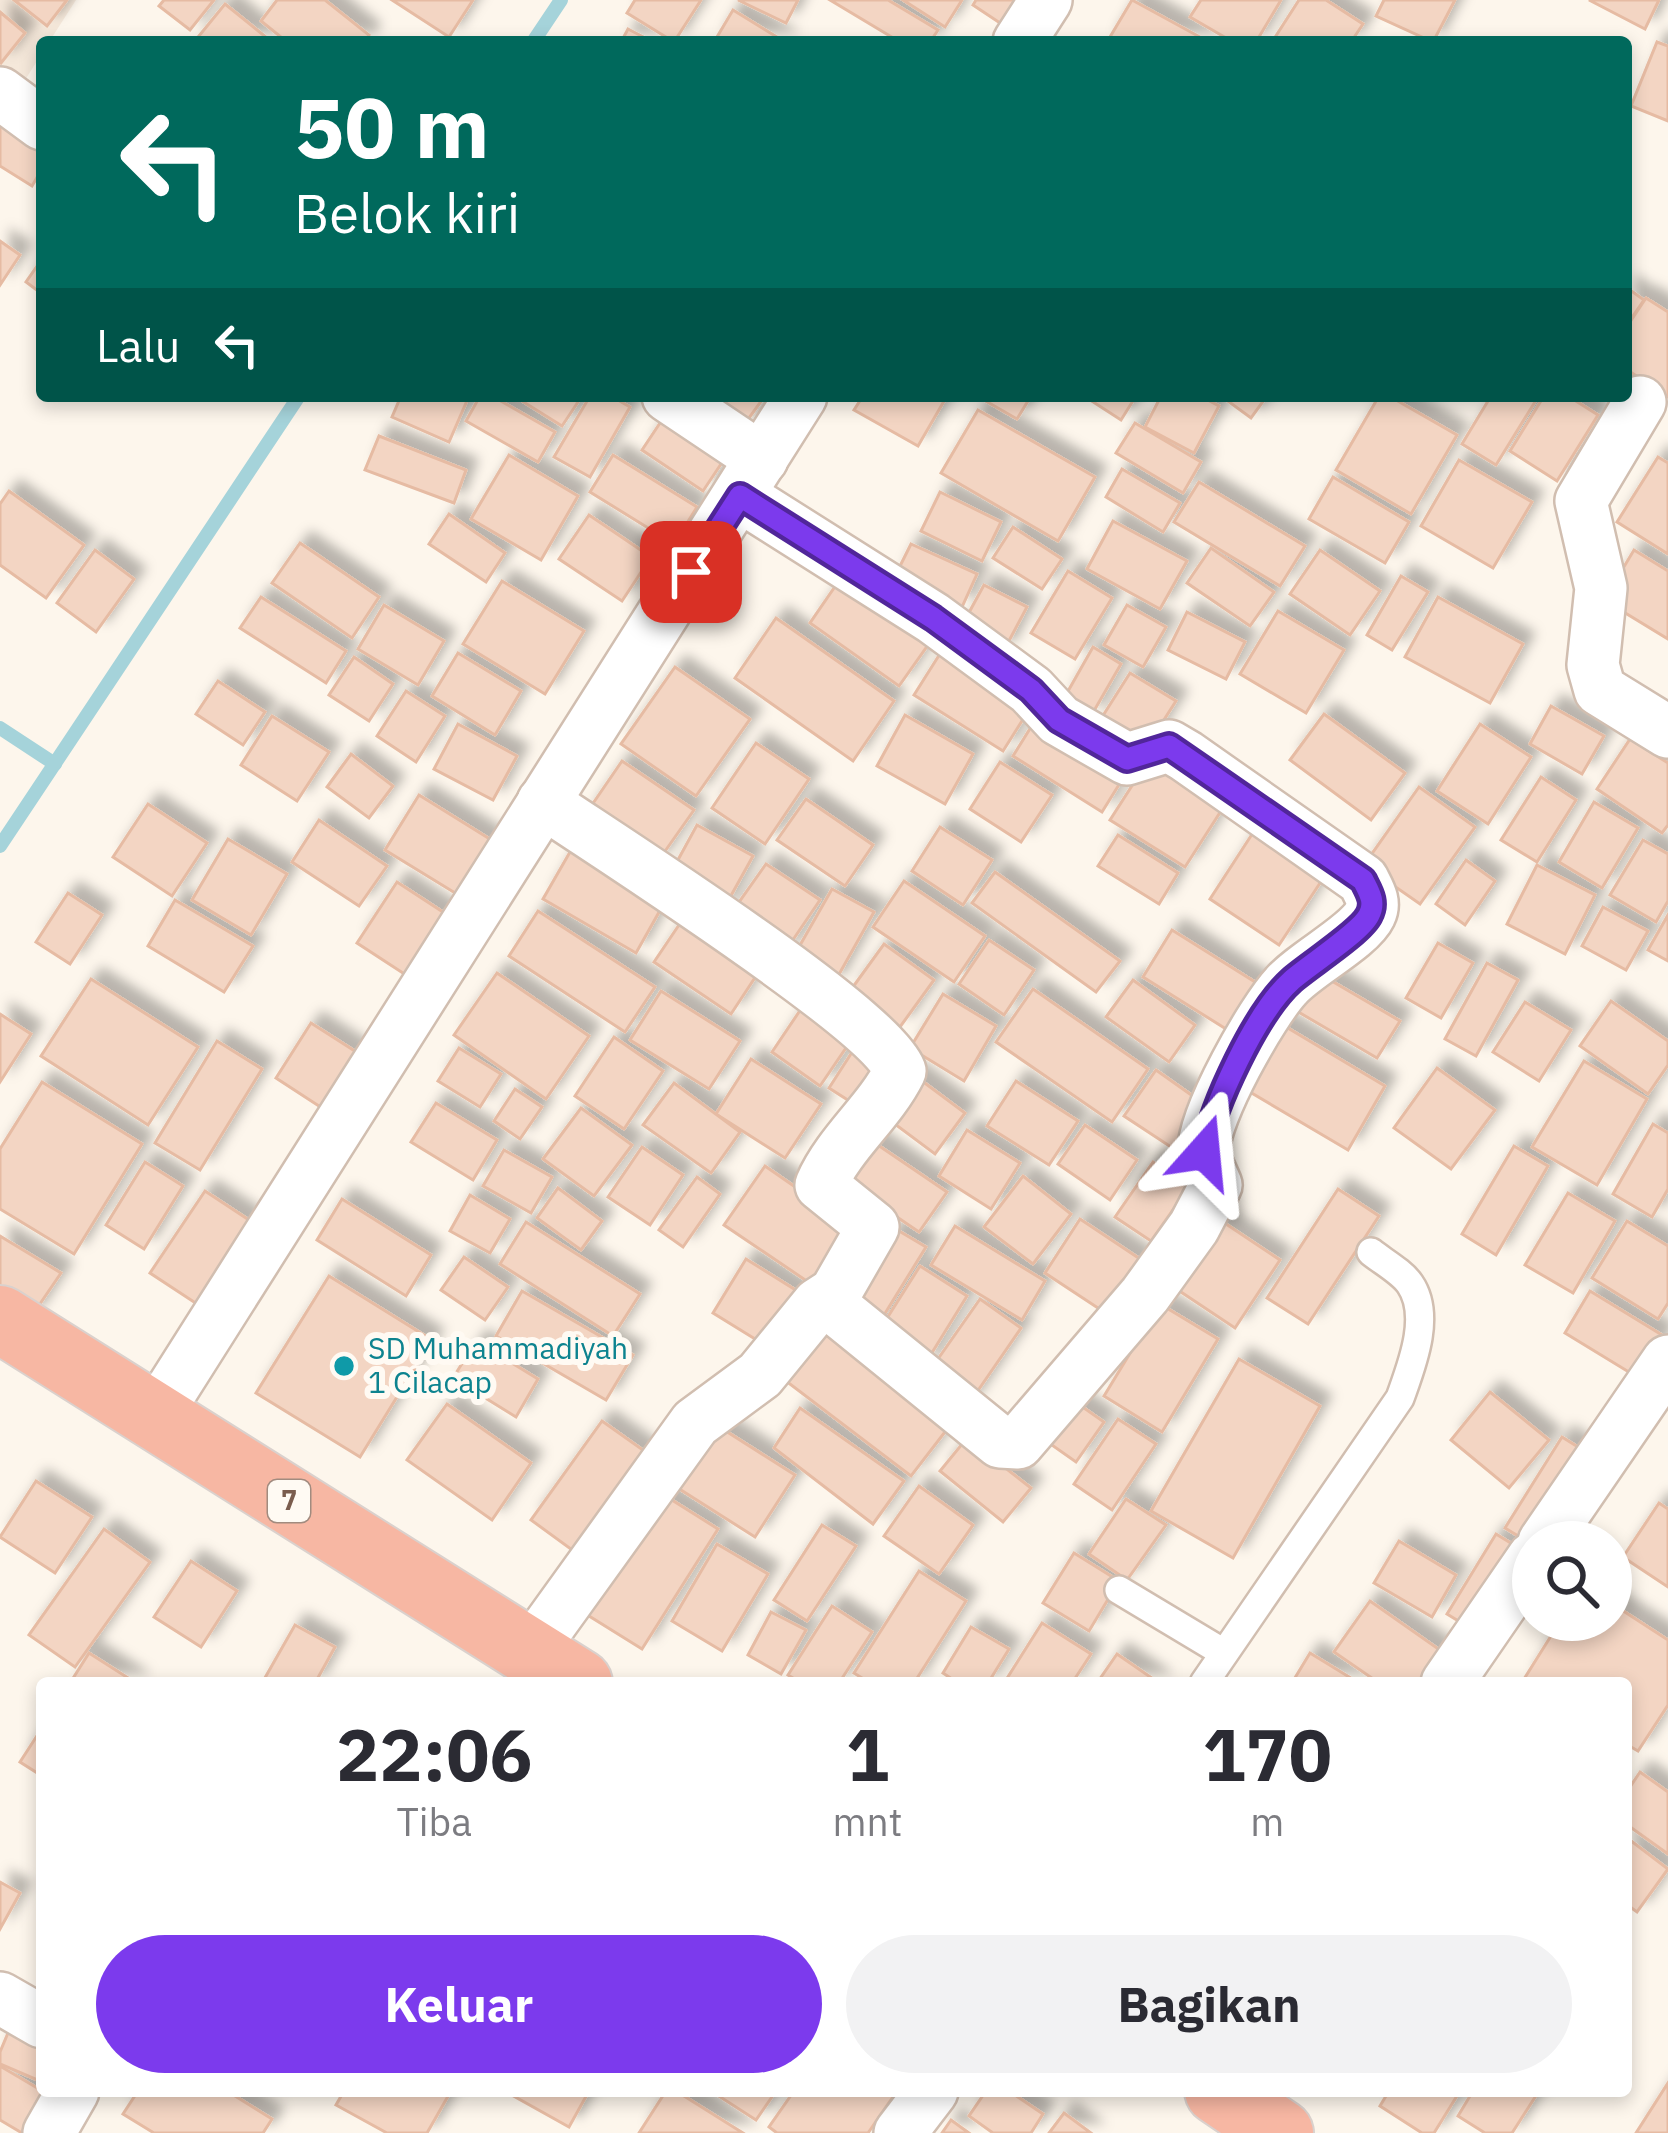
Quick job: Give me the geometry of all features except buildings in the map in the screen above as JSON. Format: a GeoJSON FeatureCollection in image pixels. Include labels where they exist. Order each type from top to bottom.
{"type":"FeatureCollection","features":[{"type":"Feature","properties":{"kind":"highway","name":"7"},"geometry":{"type":"LineString","coordinates":[[0,1318],[561,1674]]}},
{"type":"Feature","properties":{"kind":"highway"},"geometry":{"type":"LineString","coordinates":[[1227,2097],[1280,2133]]}},
{"type":"Feature","properties":{"kind":"street"},"geometry":{"type":"LineString","coordinates":[[0,92],[36,119]]}},
{"type":"Feature","properties":{"kind":"street"},"geometry":{"type":"LineString","coordinates":[[674,402],[751,478],[1031,690],[1059,720],[1127,759],[1169,746],[1363,880],[1372,897],[1372,912],[1360,928],[1286,986],[1247,1048],[1208,1129],[1204,1152],[1216,1185],[1194,1227],[1145,1295],[1018,1443],[1000,1442],[826,1301]]}},
{"type":"Feature","properties":{"kind":"street"},"geometry":{"type":"LineString","coordinates":[[155,1416],[796,402]]}},
{"type":"Feature","properties":{"kind":"street"},"geometry":{"type":"LineString","coordinates":[[1645,405],[1581,501],[1602,596],[1593,665],[1600,690],[1668,732]]}},
{"type":"Feature","properties":{"kind":"street"},"geometry":{"type":"LineString","coordinates":[[543,802],[802,981],[863,1028],[896,1060],[900,1071],[821,1185],[873,1227],[862,1252],[760,1375],[695,1424],[561,1674]]}},
{"type":"Feature","properties":{"kind":"street"},"geometry":{"type":"LineString","coordinates":[[1558,1521],[1668,1361]]}},
{"type":"Feature","properties":{"kind":"street"},"geometry":{"type":"LineString","coordinates":[[1452,1677],[1512,1589]]}},
{"type":"Feature","properties":{"kind":"street"},"geometry":{"type":"LineString","coordinates":[[49,2133],[70,2097]]}},
{"type":"Feature","properties":{"kind":"street"},"geometry":{"type":"LineString","coordinates":[[900,2133],[927,2097]]}},
{"type":"Feature","properties":{"kind":"lane"},"geometry":{"type":"LineString","coordinates":[[1208,1677],[1400,1398],[1414,1360],[1418,1309],[1410,1284],[1371,1252]]}},
{"type":"Feature","properties":{"kind":"lane"},"geometry":{"type":"LineString","coordinates":[[1119,1591],[1224,1653]]}},
{"type":"Feature","properties":{"kind":"shaded area"},"geometry":{"type":"Polygon","coordinates":[[[0,0],[76,0],[53,36],[36,36],[36,63],[0,120],[0,0]]]}},
{"type":"Feature","properties":{"kind":"waterway"},"geometry":{"type":"LineString","coordinates":[[537,36],[561,0]]}},
{"type":"Feature","properties":{"kind":"waterway"},"geometry":{"type":"LineString","coordinates":[[0,846],[295,402]]}},
{"type":"Feature","properties":{"kind":"waterway"},"geometry":{"type":"LineString","coordinates":[[0,728],[55,764]]}},
{"type":"Feature","properties":{"kind":"place","name":"SD Muhammadiyah 1 Cilacap"},"geometry":{"type":"Point","coordinates":[344,1366]}},
{"type":"Feature","properties":{"kind":"route"},"geometry":{"type":"LineString","coordinates":[[691,572],[740,496],[933,618],[1031,690],[1059,720],[1127,759],[1169,746],[1363,880],[1372,897],[1372,912],[1360,928],[1286,986],[1226,1087],[1204,1152]]}}]}
